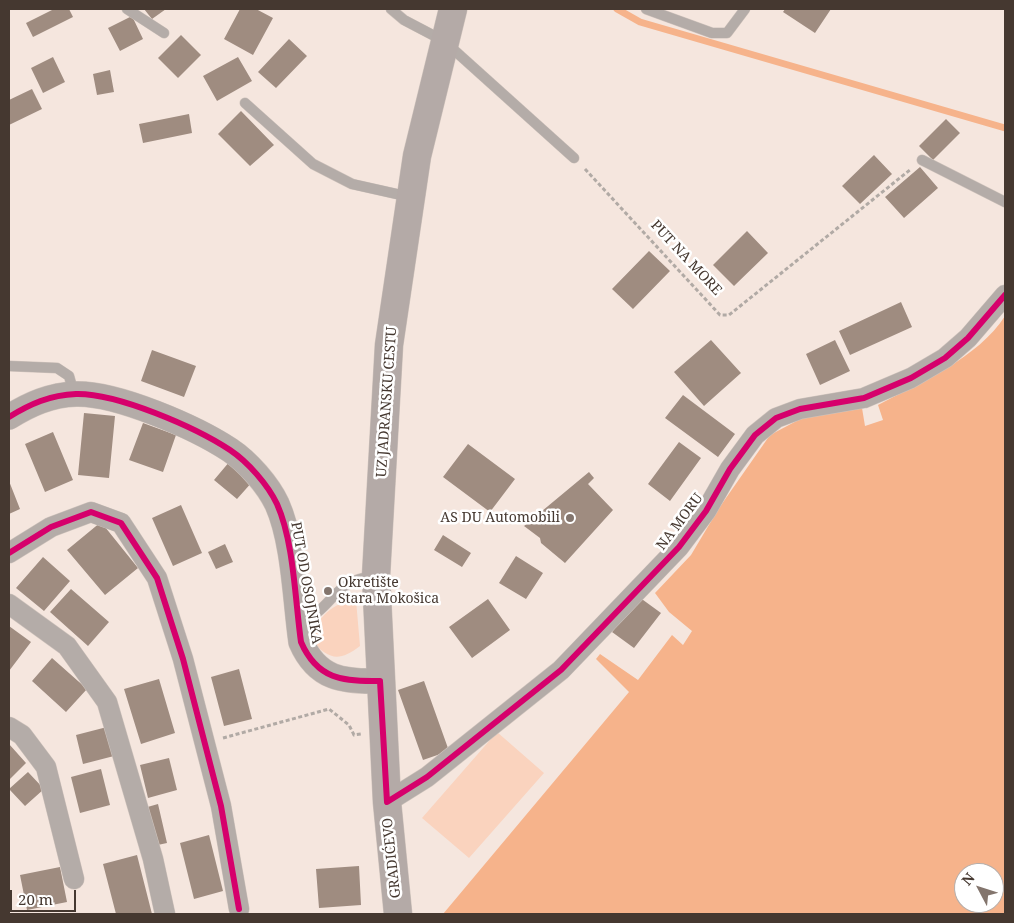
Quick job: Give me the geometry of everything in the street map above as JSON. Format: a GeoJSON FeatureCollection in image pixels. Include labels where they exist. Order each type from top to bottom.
{"type":"FeatureCollection","features":[{"type":"Feature","properties":{"kind":"main road","name":"UZ JADRANSKU CESTU"},"geometry":{"type":"LineString","coordinates":[[387,802],[376,576],[389,345],[417,156],[452,9]]}},
{"type":"Feature","properties":{"kind":"main road","name":"GRADIĆEVO"},"geometry":{"type":"LineString","coordinates":[[387,802],[398,914]]}},
{"type":"Feature","properties":{"kind":"street","name":"NA MORU"},"geometry":{"type":"LineString","coordinates":[[387,802],[427,778],[561,670],[679,547],[706,511],[730,469],[755,435],[776,418],[800,409],[864,398],[911,378],[945,358],[968,338],[1005,295]]}},
{"type":"Feature","properties":{"kind":"street","name":"PUT OD OSOJNIKA"},"geometry":{"type":"LineString","coordinates":[[9,417],[35,401],[74,394],[101,395],[183,424],[232,451],[264,483],[277,504],[286,530],[301,642],[306,654],[316,666],[330,676],[351,682],[380,681]]}},
{"type":"Feature","properties":{"kind":"street"},"geometry":{"type":"LineString","coordinates":[[9,552],[51,527],[90,512],[121,523],[157,578],[182,659],[221,806],[239,909]]}},
{"type":"Feature","properties":{"kind":"street"},"geometry":{"type":"LineString","coordinates":[[9,604],[67,646],[107,702],[153,859],[165,914]]}},
{"type":"Feature","properties":{"kind":"street"},"geometry":{"type":"LineString","coordinates":[[9,726],[22,734],[46,767],[74,879]]}},
{"type":"Feature","properties":{"kind":"lane"},"geometry":{"type":"LineString","coordinates":[[127,9],[164,32]]}},
{"type":"Feature","properties":{"kind":"lane"},"geometry":{"type":"LineString","coordinates":[[391,9],[404,20],[444,41],[574,158]]}},
{"type":"Feature","properties":{"kind":"lane"},"geometry":{"type":"LineString","coordinates":[[646,9],[704,30],[719,33],[727,33],[745,9]]}},
{"type":"Feature","properties":{"kind":"lane"},"geometry":{"type":"LineString","coordinates":[[245,103],[313,164],[352,184],[411,197]]}},
{"type":"Feature","properties":{"kind":"lane"},"geometry":{"type":"LineString","coordinates":[[922,160],[1005,202]]}},
{"type":"Feature","properties":{"kind":"lane"},"geometry":{"type":"LineString","coordinates":[[9,366],[57,368],[69,376],[74,394]]}},
{"type":"Feature","properties":{"kind":"lane"},"geometry":{"type":"LineString","coordinates":[[298,622],[316,612],[347,584],[360,578],[376,576]]}},
{"type":"Feature","properties":{"kind":"path"},"geometry":{"type":"LineString","coordinates":[[205,743],[329,709],[349,725],[354,735],[361,734],[361,726]]}},
{"type":"Feature","properties":{"kind":"shaded area"},"geometry":{"type":"Polygon","coordinates":[[[1005,316],[1005,914],[443,914],[629,692],[596,659],[600,654],[638,680],[672,635],[683,645],[692,631],[669,612],[655,593],[691,555],[719,508],[770,435],[806,416],[862,408],[865,426],[883,420],[878,405],[948,368],[994,331],[1005,316]]]}},
{"type":"Feature","properties":{"kind":"shaded area"},"geometry":{"type":"Polygon","coordinates":[[[356,600],[360,646],[346,655],[340,656],[329,655],[323,652],[311,640],[321,618],[340,604],[356,600]]]}},
{"type":"Feature","properties":{"kind":"shaded area"},"geometry":{"type":"Polygon","coordinates":[[[497,732],[544,773],[469,858],[422,818],[497,732]]]}},
{"type":"Feature","properties":{"kind":"building"},"geometry":{"type":"Polygon","coordinates":[[[54,9],[69,9],[73,17],[33,37],[26,23],[54,9]]]}},
{"type":"Feature","properties":{"kind":"building"},"geometry":{"type":"Polygon","coordinates":[[[144,9],[166,9],[152,19],[144,9]]]}},
{"type":"Feature","properties":{"kind":"building"},"geometry":{"type":"Polygon","coordinates":[[[240,9],[256,9],[273,18],[253,55],[224,39],[240,9]]]}},
{"type":"Feature","properties":{"kind":"building"},"geometry":{"type":"Polygon","coordinates":[[[785,9],[831,9],[815,33],[783,12],[785,9]]]}},
{"type":"Feature","properties":{"kind":"building"},"geometry":{"type":"Polygon","coordinates":[[[132,16],[143,39],[120,51],[108,28],[132,16]]]}},
{"type":"Feature","properties":{"kind":"building"},"geometry":{"type":"Polygon","coordinates":[[[181,35],[201,55],[178,78],[158,58],[181,35]]]}},
{"type":"Feature","properties":{"kind":"building"},"geometry":{"type":"Polygon","coordinates":[[[289,39],[307,56],[276,88],[258,72],[289,39]]]}},
{"type":"Feature","properties":{"kind":"building"},"geometry":{"type":"Polygon","coordinates":[[[53,57],[65,82],[43,93],[31,68],[53,57]]]}},
{"type":"Feature","properties":{"kind":"building"},"geometry":{"type":"Polygon","coordinates":[[[238,57],[252,81],[217,101],[203,76],[238,57]]]}},
{"type":"Feature","properties":{"kind":"building"},"geometry":{"type":"Polygon","coordinates":[[[110,70],[114,92],[97,95],[93,74],[110,70]]]}},
{"type":"Feature","properties":{"kind":"building"},"geometry":{"type":"Polygon","coordinates":[[[32,89],[42,109],[9,125],[9,100],[32,89]]]}},
{"type":"Feature","properties":{"kind":"building"},"geometry":{"type":"Polygon","coordinates":[[[241,111],[274,145],[250,166],[218,134],[241,111]]]}},
{"type":"Feature","properties":{"kind":"building"},"geometry":{"type":"Polygon","coordinates":[[[189,114],[192,133],[143,143],[139,124],[189,114]]]}},
{"type":"Feature","properties":{"kind":"building"},"geometry":{"type":"Polygon","coordinates":[[[946,119],[960,133],[933,160],[919,146],[946,119]]]}},
{"type":"Feature","properties":{"kind":"building"},"geometry":{"type":"Polygon","coordinates":[[[874,155],[892,174],[860,204],[842,186],[874,155]]]}},
{"type":"Feature","properties":{"kind":"building"},"geometry":{"type":"Polygon","coordinates":[[[920,167],[938,188],[904,218],[885,197],[920,167]]]}},
{"type":"Feature","properties":{"kind":"building"},"geometry":{"type":"Polygon","coordinates":[[[747,231],[768,253],[734,286],[713,265],[747,231]]]}},
{"type":"Feature","properties":{"kind":"building"},"geometry":{"type":"Polygon","coordinates":[[[649,251],[670,271],[633,309],[612,289],[649,251]]]}},
{"type":"Feature","properties":{"kind":"building"},"geometry":{"type":"Polygon","coordinates":[[[901,302],[912,327],[850,355],[839,331],[901,302]]]}},
{"type":"Feature","properties":{"kind":"building"},"geometry":{"type":"Polygon","coordinates":[[[711,340],[741,373],[704,406],[674,372],[711,340]]]}},
{"type":"Feature","properties":{"kind":"building"},"geometry":{"type":"Polygon","coordinates":[[[835,340],[850,371],[820,385],[806,354],[835,340]]]}},
{"type":"Feature","properties":{"kind":"building"},"geometry":{"type":"Polygon","coordinates":[[[152,350],[196,366],[184,397],[141,381],[152,350]]]}},
{"type":"Feature","properties":{"kind":"building"},"geometry":{"type":"Polygon","coordinates":[[[683,395],[735,434],[718,457],[665,418],[683,395]]]}},
{"type":"Feature","properties":{"kind":"building"},"geometry":{"type":"Polygon","coordinates":[[[84,413],[115,416],[109,478],[78,475],[84,413]]]}},
{"type":"Feature","properties":{"kind":"building"},"geometry":{"type":"Polygon","coordinates":[[[143,423],[176,435],[163,472],[129,460],[143,423]]]}},
{"type":"Feature","properties":{"kind":"building"},"geometry":{"type":"Polygon","coordinates":[[[53,432],[73,480],[45,492],[25,444],[53,432]]]}},
{"type":"Feature","properties":{"kind":"building"},"geometry":{"type":"Polygon","coordinates":[[[679,442],[701,458],[670,501],[648,484],[679,442]]]}},
{"type":"Feature","properties":{"kind":"building"},"geometry":{"type":"Polygon","coordinates":[[[468,444],[515,479],[490,512],[443,477],[468,444]]]}},
{"type":"Feature","properties":{"kind":"building"},"geometry":{"type":"Polygon","coordinates":[[[230,461],[253,481],[237,499],[214,480],[230,461]]]}},
{"type":"Feature","properties":{"kind":"building","name":"AS DU Automobili"},"geometry":{"type":"Polygon","coordinates":[[[589,472],[594,478],[588,484],[613,510],[565,563],[541,543],[540,538],[524,526],[589,472]]]}},
{"type":"Feature","properties":{"kind":"building"},"geometry":{"type":"Polygon","coordinates":[[[9,481],[20,509],[9,514],[9,481]]]}},
{"type":"Feature","properties":{"kind":"building"},"geometry":{"type":"Polygon","coordinates":[[[181,505],[202,553],[173,566],[152,518],[181,505]]]}},
{"type":"Feature","properties":{"kind":"building"},"geometry":{"type":"Polygon","coordinates":[[[101,522],[138,568],[105,595],[67,550],[101,522]]]}},
{"type":"Feature","properties":{"kind":"building"},"geometry":{"type":"Polygon","coordinates":[[[443,535],[471,553],[462,567],[434,550],[443,535]]]}},
{"type":"Feature","properties":{"kind":"building"},"geometry":{"type":"Polygon","coordinates":[[[225,544],[233,562],[216,569],[208,552],[225,544]]]}},
{"type":"Feature","properties":{"kind":"building"},"geometry":{"type":"Polygon","coordinates":[[[516,556],[543,573],[526,599],[499,583],[516,556]]]}},
{"type":"Feature","properties":{"kind":"building"},"geometry":{"type":"Polygon","coordinates":[[[43,557],[70,581],[44,611],[16,588],[43,557]]]}},
{"type":"Feature","properties":{"kind":"building"},"geometry":{"type":"Polygon","coordinates":[[[71,589],[109,622],[88,646],[50,612],[71,589]]]}},
{"type":"Feature","properties":{"kind":"building"},"geometry":{"type":"Polygon","coordinates":[[[639,597],[661,613],[634,648],[612,632],[639,597]]]}},
{"type":"Feature","properties":{"kind":"building"},"geometry":{"type":"Polygon","coordinates":[[[488,599],[510,630],[472,658],[449,627],[488,599]]]}},
{"type":"Feature","properties":{"kind":"building"},"geometry":{"type":"Polygon","coordinates":[[[9,626],[31,642],[9,671],[9,626]]]}},
{"type":"Feature","properties":{"kind":"building"},"geometry":{"type":"Polygon","coordinates":[[[52,658],[87,689],[66,712],[32,681],[52,658]]]}},
{"type":"Feature","properties":{"kind":"building"},"geometry":{"type":"Polygon","coordinates":[[[239,669],[252,719],[224,726],[211,677],[239,669]]]}},
{"type":"Feature","properties":{"kind":"building"},"geometry":{"type":"Polygon","coordinates":[[[159,679],[175,733],[141,744],[124,689],[159,679]]]}},
{"type":"Feature","properties":{"kind":"building"},"geometry":{"type":"Polygon","coordinates":[[[424,681],[449,751],[423,760],[398,690],[424,681]]]}},
{"type":"Feature","properties":{"kind":"building"},"geometry":{"type":"Polygon","coordinates":[[[107,727],[114,756],[83,764],[76,735],[107,727]]]}},
{"type":"Feature","properties":{"kind":"building"},"geometry":{"type":"Polygon","coordinates":[[[9,744],[26,763],[9,780],[9,744]]]}},
{"type":"Feature","properties":{"kind":"building"},"geometry":{"type":"Polygon","coordinates":[[[169,758],[177,790],[148,798],[140,765],[169,758]]]}},
{"type":"Feature","properties":{"kind":"building"},"geometry":{"type":"Polygon","coordinates":[[[101,769],[110,805],[80,813],[71,777],[101,769]]]}},
{"type":"Feature","properties":{"kind":"building"},"geometry":{"type":"Polygon","coordinates":[[[28,772],[44,789],[25,806],[9,789],[28,772]]]}},
{"type":"Feature","properties":{"kind":"building"},"geometry":{"type":"Polygon","coordinates":[[[158,804],[167,843],[153,846],[144,808],[158,804]]]}},
{"type":"Feature","properties":{"kind":"building"},"geometry":{"type":"Polygon","coordinates":[[[209,835],[223,891],[194,899],[180,843],[209,835]]]}},
{"type":"Feature","properties":{"kind":"building"},"geometry":{"type":"Polygon","coordinates":[[[137,855],[152,914],[116,914],[103,864],[137,855]]]}},
{"type":"Feature","properties":{"kind":"building"},"geometry":{"type":"Polygon","coordinates":[[[359,866],[361,905],[319,908],[316,869],[359,866]]]}},
{"type":"Feature","properties":{"kind":"building"},"geometry":{"type":"Polygon","coordinates":[[[60,867],[67,902],[27,910],[20,875],[60,867]]]}},
{"type":"Feature","properties":{"kind":"waterway"},"geometry":{"type":"LineString","coordinates":[[617,9],[640,22],[1005,128]]}},
{"type":"Feature","properties":{"kind":"cycle path"},"geometry":{"type":"LineString","coordinates":[[9,417],[49,398],[76,394],[93,395],[134,405],[197,431],[230,450],[250,467],[273,497],[283,519],[293,572],[301,642],[307,654],[323,671],[333,676],[354,681],[380,681],[387,802],[427,777],[561,670],[679,547],[706,511],[730,469],[755,435],[776,418],[800,409],[864,398],[911,378],[945,358],[968,338],[1005,295]]}},
{"type":"Feature","properties":{"kind":"cycle path"},"geometry":{"type":"LineString","coordinates":[[9,553],[51,527],[91,512],[121,523],[157,578],[183,659],[221,806],[239,909]]}},
{"type":"Feature","properties":{"kind":"place","name":"AS DU Automobili"},"geometry":{"type":"Point","coordinates":[570,518]}},
{"type":"Feature","properties":{"kind":"place","name":"Okretište Stara Mokošica"},"geometry":{"type":"Point","coordinates":[328,591]}}]}
